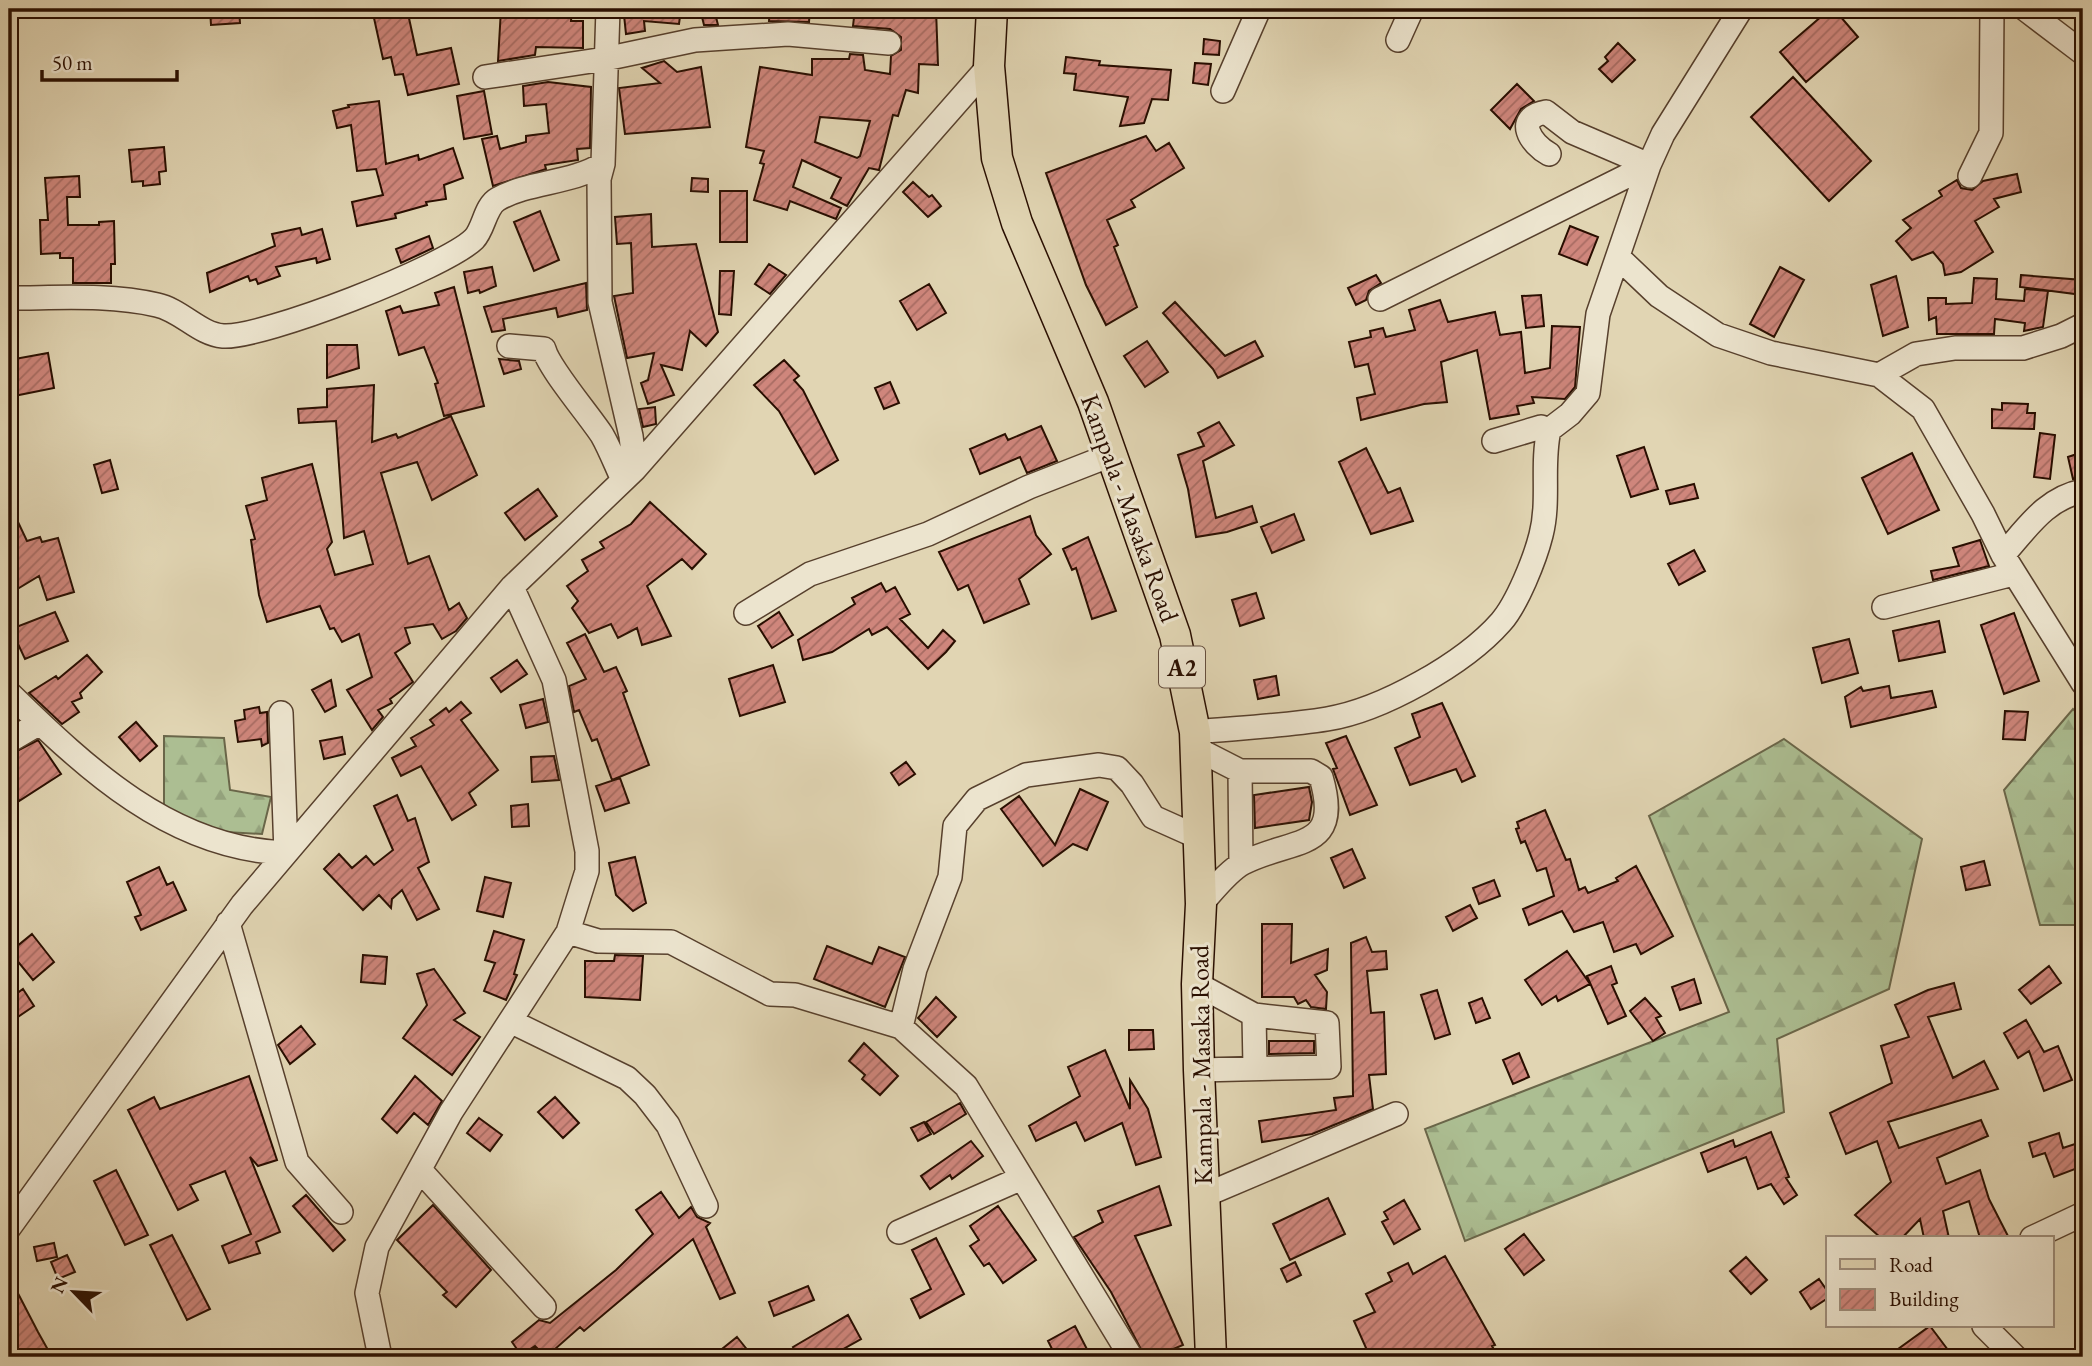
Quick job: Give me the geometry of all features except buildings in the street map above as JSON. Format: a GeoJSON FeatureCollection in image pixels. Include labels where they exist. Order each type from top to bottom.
{"type":"FeatureCollection","features":[{"type":"Feature","properties":{"kind":"main road","name":"Kampala - Masaka Road"},"geometry":{"type":"LineString","coordinates":[[992,9],[989,66],[997,158],[1017,223],[1093,402],[1175,635],[1195,740],[1200,838],[1201,904],[1197,984],[1205,1356]]}},
{"type":"Feature","properties":{"kind":"street"},"geometry":{"type":"LineString","coordinates":[[608,9],[598,241],[600,302],[631,436],[629,474]]}},
{"type":"Feature","properties":{"kind":"street"},"geometry":{"type":"LineString","coordinates":[[1223,91],[1259,9]]}},
{"type":"Feature","properties":{"kind":"street"},"geometry":{"type":"LineString","coordinates":[[1398,40],[1412,9]]}},
{"type":"Feature","properties":{"kind":"street"},"geometry":{"type":"LineString","coordinates":[[1195,740],[1329,719],[1392,700],[1470,650],[1503,621],[1528,573],[1541,538],[1547,511],[1545,446],[1549,430],[1570,414],[1588,393],[1598,314],[1649,165],[1663,134],[1741,9]]}},
{"type":"Feature","properties":{"kind":"street"},"geometry":{"type":"LineString","coordinates":[[1970,176],[1991,133],[1992,9]]}},
{"type":"Feature","properties":{"kind":"street"},"geometry":{"type":"LineString","coordinates":[[2025,9],[2083,53]]}},
{"type":"Feature","properties":{"kind":"street"},"geometry":{"type":"LineString","coordinates":[[485,77],[605,58],[695,40],[788,34],[889,43]]}},
{"type":"Feature","properties":{"kind":"street"},"geometry":{"type":"LineString","coordinates":[[9,1228],[228,923],[286,853],[512,587],[629,474],[989,66]]}},
{"type":"Feature","properties":{"kind":"street"},"geometry":{"type":"LineString","coordinates":[[1549,154],[1530,142],[1527,133],[1529,123],[1546,112],[1572,132],[1649,165]]}},
{"type":"Feature","properties":{"kind":"street"},"geometry":{"type":"LineString","coordinates":[[9,298],[114,298],[159,305],[221,336],[244,336],[362,295],[441,262],[474,239],[494,201],[511,193],[582,176],[603,164]]}},
{"type":"Feature","properties":{"kind":"street"},"geometry":{"type":"LineString","coordinates":[[1380,299],[1649,165]]}},
{"type":"Feature","properties":{"kind":"street"},"geometry":{"type":"LineString","coordinates":[[1618,257],[1659,296],[1718,335],[1771,353],[1880,375],[1923,409],[2008,564],[2083,684]]}},
{"type":"Feature","properties":{"kind":"street"},"geometry":{"type":"LineString","coordinates":[[1880,375],[1916,354],[1955,348],[2023,348],[2061,336],[2083,324]]}},
{"type":"Feature","properties":{"kind":"street"},"geometry":{"type":"LineString","coordinates":[[509,346],[544,349],[547,361],[565,381],[629,474]]}},
{"type":"Feature","properties":{"kind":"street"},"geometry":{"type":"LineString","coordinates":[[1494,441],[1541,427],[1549,430]]}},
{"type":"Feature","properties":{"kind":"street"},"geometry":{"type":"LineString","coordinates":[[746,613],[810,574],[928,534],[1029,487],[1111,455]]}},
{"type":"Feature","properties":{"kind":"street"},"geometry":{"type":"LineString","coordinates":[[1884,607],[2008,564],[2045,507],[2064,495],[2083,491]]}},
{"type":"Feature","properties":{"kind":"street"},"geometry":{"type":"LineString","coordinates":[[380,1357],[367,1293],[377,1247],[451,1112],[568,932],[587,871],[587,851],[554,680],[512,587]]}},
{"type":"Feature","properties":{"kind":"street"},"geometry":{"type":"LineString","coordinates":[[9,693],[38,724],[143,808],[184,830],[254,852],[286,853]]}},
{"type":"Feature","properties":{"kind":"street"},"geometry":{"type":"LineString","coordinates":[[281,713],[286,853]]}},
{"type":"Feature","properties":{"kind":"street"},"geometry":{"type":"LineString","coordinates":[[9,741],[38,724]]}},
{"type":"Feature","properties":{"kind":"street"},"geometry":{"type":"LineString","coordinates":[[1195,740],[1240,771],[1311,771],[1321,777],[1329,805],[1324,825],[1314,836],[1241,864],[1201,904]]}},
{"type":"Feature","properties":{"kind":"street"},"geometry":{"type":"LineString","coordinates":[[901,1027],[915,969],[950,877],[955,826],[977,799],[1026,775],[1099,765],[1117,768],[1153,817],[1200,838]]}},
{"type":"Feature","properties":{"kind":"street"},"geometry":{"type":"LineString","coordinates":[[1240,771],[1241,864]]}},
{"type":"Feature","properties":{"kind":"street"},"geometry":{"type":"LineString","coordinates":[[228,923],[297,1162],[341,1212]]}},
{"type":"Feature","properties":{"kind":"street"},"geometry":{"type":"LineString","coordinates":[[568,932],[598,941],[671,942],[770,993],[795,995],[901,1027],[966,1086],[1131,1357]]}},
{"type":"Feature","properties":{"kind":"street"},"geometry":{"type":"LineString","coordinates":[[1197,984],[1254,1015],[1327,1023],[1329,1067],[1199,1070]]}},
{"type":"Feature","properties":{"kind":"street"},"geometry":{"type":"LineString","coordinates":[[1254,1015],[1255,1067]]}},
{"type":"Feature","properties":{"kind":"street"},"geometry":{"type":"LineString","coordinates":[[512,1022],[626,1078],[645,1095],[668,1125],[706,1206]]}},
{"type":"Feature","properties":{"kind":"street"},"geometry":{"type":"LineString","coordinates":[[1203,1196],[1396,1114]]}},
{"type":"Feature","properties":{"kind":"street"},"geometry":{"type":"LineString","coordinates":[[420,1170],[544,1307]]}},
{"type":"Feature","properties":{"kind":"street"},"geometry":{"type":"LineString","coordinates":[[899,1232],[1022,1178]]}},
{"type":"Feature","properties":{"kind":"street"},"geometry":{"type":"LineString","coordinates":[[2036,1236],[2083,1214]]}},
{"type":"Feature","properties":{"kind":"street"},"geometry":{"type":"LineString","coordinates":[[1986,1328],[2015,1357]]}},
{"type":"Feature","properties":{"kind":"green space"},"geometry":{"type":"Polygon","coordinates":[[[2073,709],[2083,719],[2083,925],[2040,925],[2004,790],[2073,709]]]}},
{"type":"Feature","properties":{"kind":"green space"},"geometry":{"type":"Polygon","coordinates":[[[164,736],[224,738],[230,790],[271,797],[262,834],[208,831],[164,812],[164,736]]]}},
{"type":"Feature","properties":{"kind":"green space"},"geometry":{"type":"Polygon","coordinates":[[[1784,739],[1922,839],[1889,989],[1777,1039],[1784,1112],[1465,1241],[1425,1129],[1729,1012],[1649,816],[1784,739]]]}}]}
